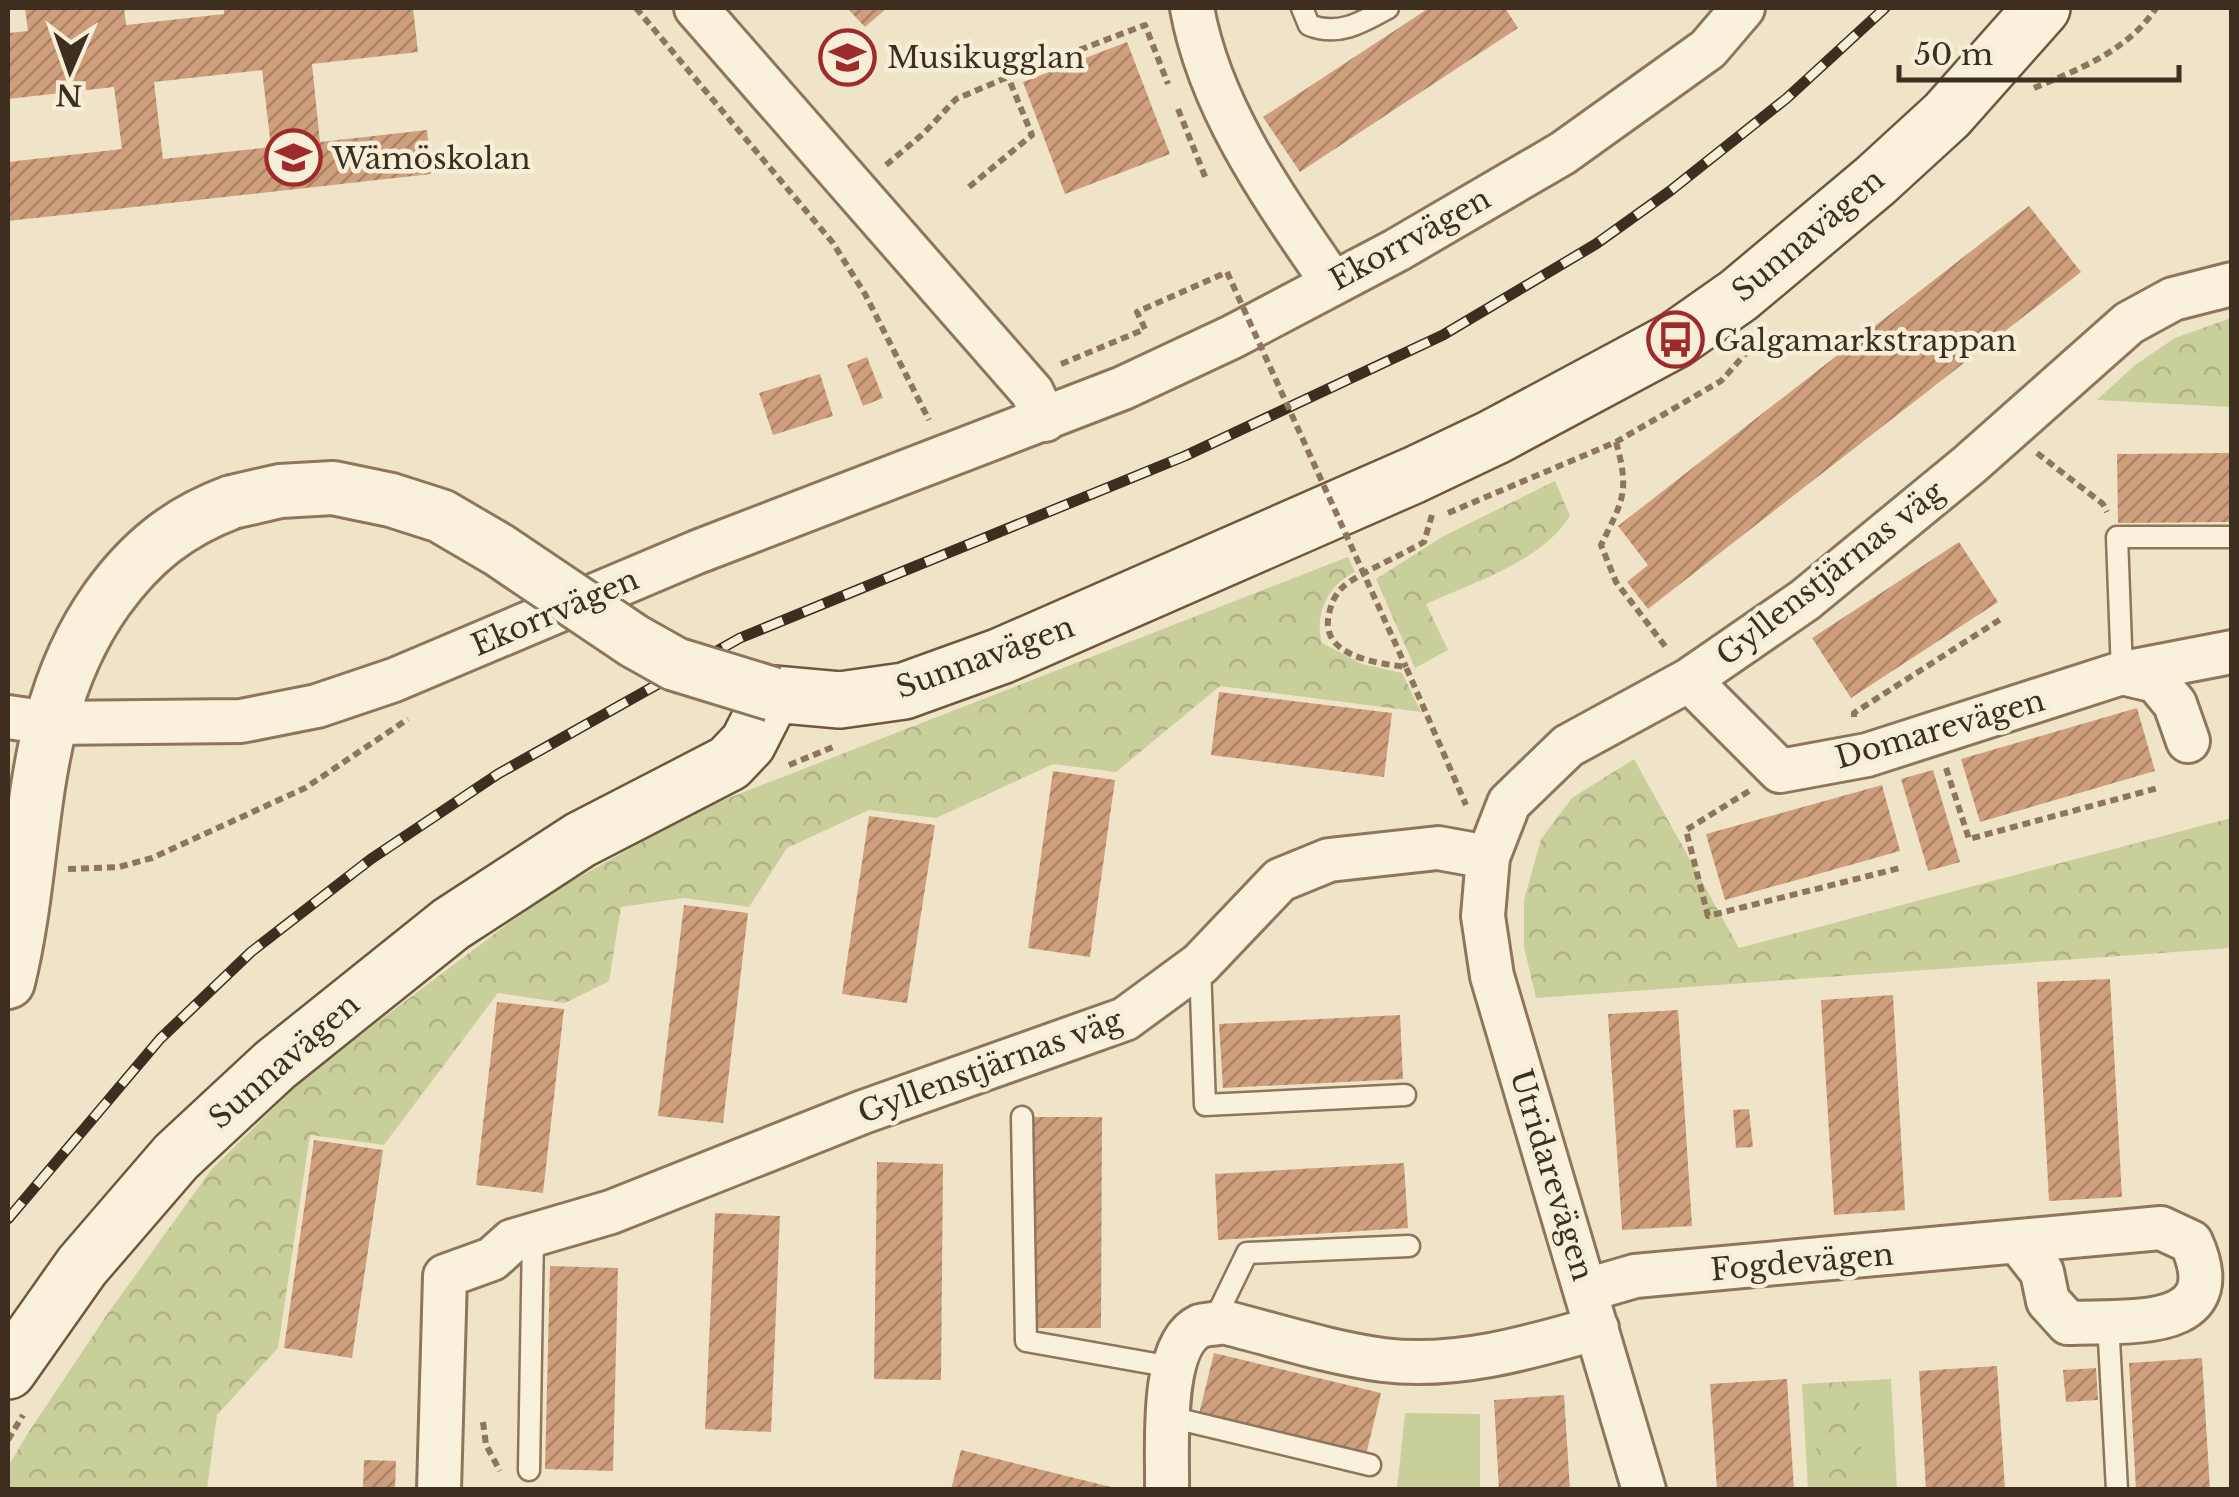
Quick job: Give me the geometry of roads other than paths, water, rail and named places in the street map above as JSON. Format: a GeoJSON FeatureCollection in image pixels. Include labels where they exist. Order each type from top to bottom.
{"type":"FeatureCollection","features":[{"type":"Feature","properties":{"kind":"main road","name":"Sunnavägen"},"geometry":{"type":"LineString","coordinates":[[8,1371],[82,1266],[176,1157],[274,1065],[467,914],[580,840],[729,762],[748,743],[773,694],[840,700],[904,692],[1001,656],[1414,475],[1494,437],[1675,340],[1739,295],[1875,181],[1947,115],[2042,8]]}},
{"type":"Feature","properties":{"kind":"street"},"geometry":{"type":"LineString","coordinates":[[696,8],[1032,392],[1045,420]]}},
{"type":"Feature","properties":{"kind":"street"},"geometry":{"type":"LineString","coordinates":[[1192,8],[1198,42],[1229,118],[1332,282]]}},
{"type":"Feature","properties":{"kind":"street","name":"Ekorrvägen"},"geometry":{"type":"LineString","coordinates":[[28,720],[242,721],[318,706],[394,680],[697,552],[1123,388],[1232,337],[1397,250],[1563,153],[1708,49],[1744,8]]}},
{"type":"Feature","properties":{"kind":"street","name":"Gyllenstjärnas väg"},"geometry":{"type":"LineString","coordinates":[[439,1490],[445,1276],[492,1259],[512,1241],[611,1212],[863,1112],[1125,1019],[1200,964],[1280,880],[1329,860],[1438,848],[1488,857],[1509,803],[1568,746],[1689,680],[1806,600],[2130,323],[2173,299],[2232,284]]}},
{"type":"Feature","properties":{"kind":"street"},"geometry":{"type":"LineString","coordinates":[[8,978],[28,720],[66,669],[91,621],[143,554],[202,513],[280,491],[333,488],[391,500],[441,516],[499,550],[634,642],[675,664],[773,694]]}},
{"type":"Feature","properties":{"kind":"street","name":"Domarevägen"},"geometry":{"type":"LineString","coordinates":[[1689,680],[1780,771],[1852,758],[2122,674],[2232,652]]}},
{"type":"Feature","properties":{"kind":"street"},"geometry":{"type":"LineString","coordinates":[[2122,674],[2156,681],[2174,704],[2188,741]]}},
{"type":"Feature","properties":{"kind":"street","name":"Utridarevägen"},"geometry":{"type":"LineString","coordinates":[[1488,857],[1483,916],[1492,976],[1644,1490]]}},
{"type":"Feature","properties":{"kind":"street","name":"Fogdevägen"},"geometry":{"type":"LineString","coordinates":[[1212,1324],[1224,1322],[1384,1360],[1456,1360],[1528,1348],[1592,1309],[1635,1276],[2161,1228],[2191,1242],[2200,1262],[2199,1292],[2182,1313],[2149,1319],[2068,1322],[2048,1300],[2042,1272],[2019,1243]]}},
{"type":"Feature","properties":{"kind":"street"},"geometry":{"type":"LineString","coordinates":[[1167,1490],[1172,1367],[1180,1344],[1199,1326],[1212,1324]]}},
{"type":"Feature","properties":{"kind":"lane"},"geometry":{"type":"LineString","coordinates":[[1302,8],[1309,25],[1320,30],[1343,30],[1388,8]]}},
{"type":"Feature","properties":{"kind":"lane"},"geometry":{"type":"LineString","coordinates":[[2122,674],[2117,538],[2232,538]]}},
{"type":"Feature","properties":{"kind":"lane"},"geometry":{"type":"LineString","coordinates":[[1200,964],[1205,1105],[1404,1095]]}},
{"type":"Feature","properties":{"kind":"lane"},"geometry":{"type":"LineString","coordinates":[[1022,1117],[1026,1341],[1172,1367]]}},
{"type":"Feature","properties":{"kind":"lane"},"geometry":{"type":"LineString","coordinates":[[529,1470],[533,1235]]}},
{"type":"Feature","properties":{"kind":"lane"},"geometry":{"type":"LineString","coordinates":[[1212,1324],[1247,1253],[1409,1246]]}},
{"type":"Feature","properties":{"kind":"lane"},"geometry":{"type":"LineString","coordinates":[[2108,1321],[2117,1490]]}},
{"type":"Feature","properties":{"kind":"lane"},"geometry":{"type":"LineString","coordinates":[[1170,1417],[1370,1464]]}},
{"type":"Feature","properties":{"kind":"railway"},"geometry":{"type":"LineString","coordinates":[[8,1219],[160,1039],[251,952],[371,859],[498,774],[740,638],[1185,456],[1443,335],[1596,244],[1670,191],[1787,98],[1885,8]]}},
{"type":"Feature","properties":{"kind":"place","name":"Musikugglan"},"geometry":{"type":"Point","coordinates":[848,57]}},
{"type":"Feature","properties":{"kind":"place","name":"Wämöskolan"},"geometry":{"type":"Point","coordinates":[293,158]}},
{"type":"Feature","properties":{"kind":"place","name":"Galgamarkstrappan"},"geometry":{"type":"Point","coordinates":[1675,340]}}]}
